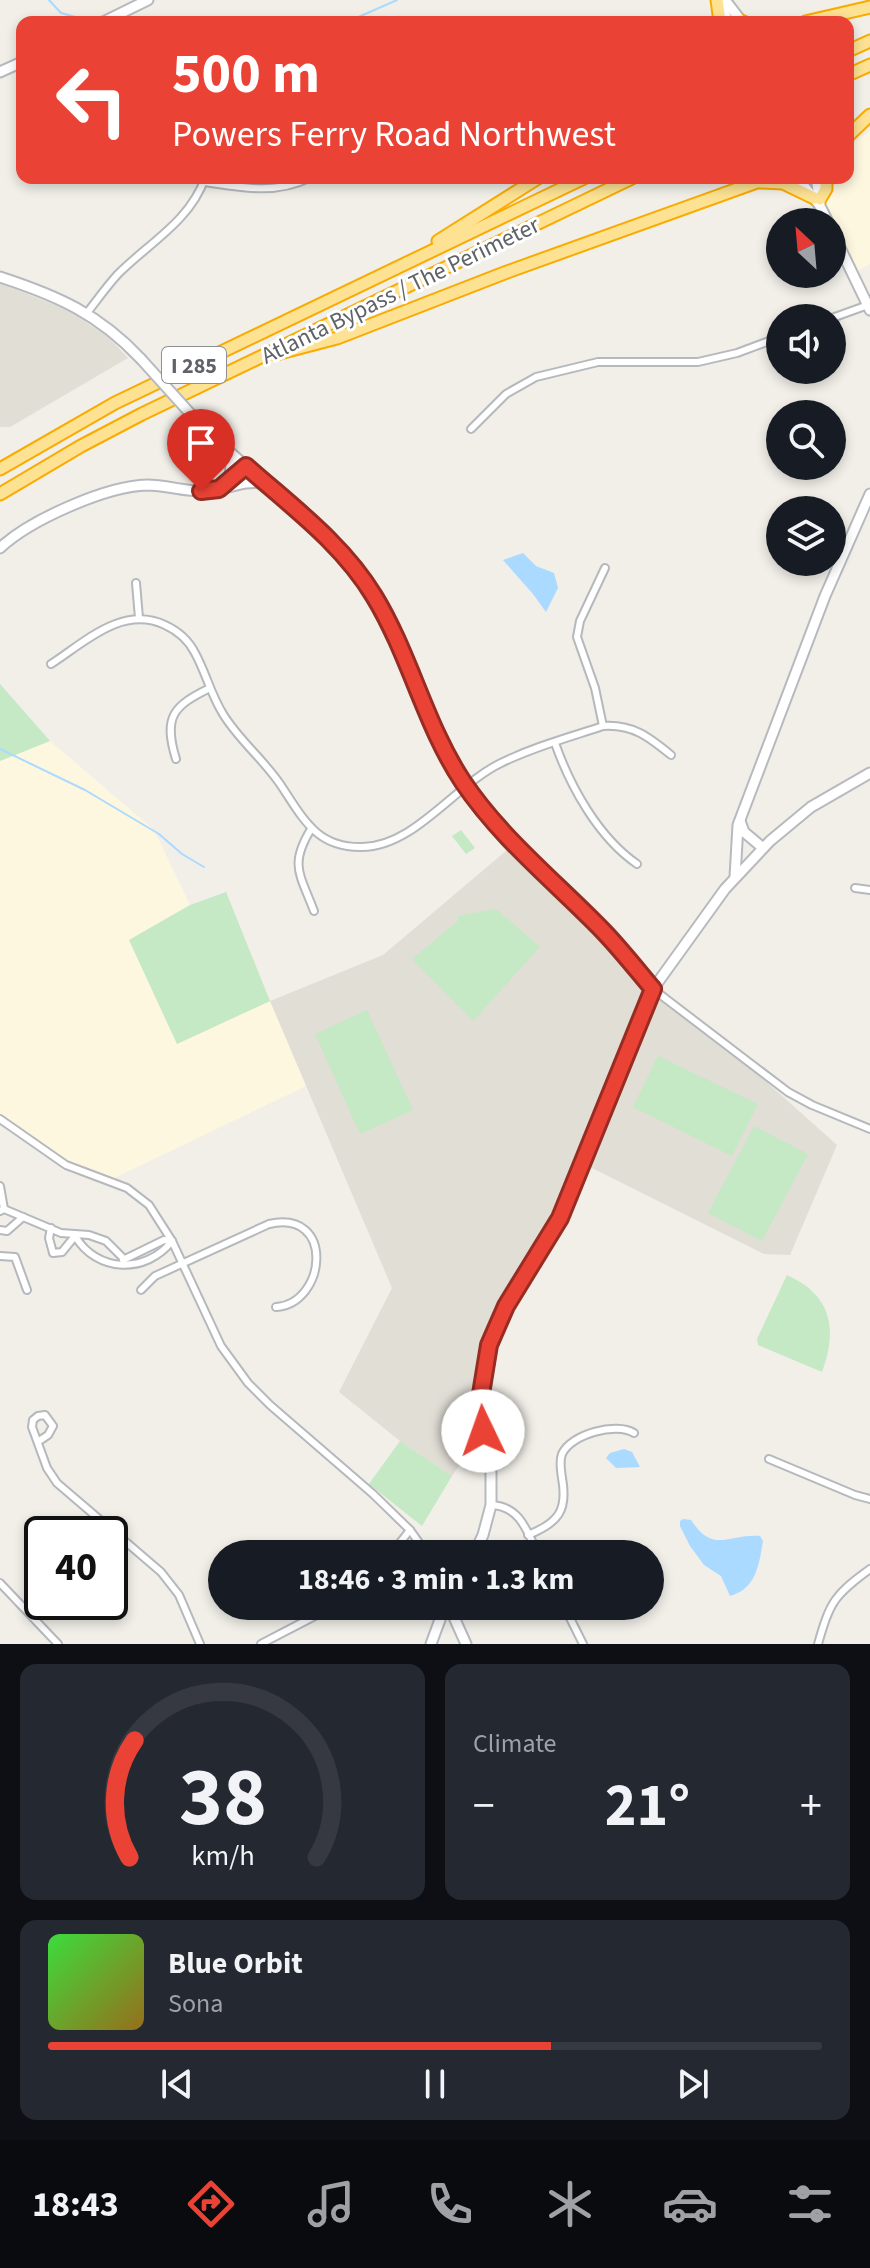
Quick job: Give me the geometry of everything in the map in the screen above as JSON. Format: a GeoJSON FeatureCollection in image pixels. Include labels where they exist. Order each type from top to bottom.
{"type":"FeatureCollection","features":[{"type":"Feature","properties":{"kind":"highway"},"geometry":{"type":"LineString","coordinates":[[831,16],[870,7]]}},
{"type":"Feature","properties":{"kind":"highway"},"geometry":{"type":"LineString","coordinates":[[854,130],[870,115]]}},
{"type":"Feature","properties":{"kind":"highway"},"geometry":{"type":"LineString","coordinates":[[393,269],[528,184]]}},
{"type":"Feature","properties":{"kind":"highway","name":"Atlanta Bypass / The Perimeter"},"geometry":{"type":"LineString","coordinates":[[0,469],[115,403],[571,184]]}},
{"type":"Feature","properties":{"kind":"highway","name":"Atlanta Bypass / The Perimeter"},"geometry":{"type":"LineString","coordinates":[[0,494],[81,446],[620,184]]}},
{"type":"Feature","properties":{"kind":"highway"},"geometry":{"type":"LineString","coordinates":[[260,357],[337,338],[507,272],[753,184]]}},
{"type":"Feature","properties":{"kind":"highway"},"geometry":{"type":"LineString","coordinates":[[785,184],[818,201],[826,184]]}},
{"type":"Feature","properties":{"kind":"street"},"geometry":{"type":"LineString","coordinates":[[124,12],[125,0]]}},
{"type":"Feature","properties":{"kind":"street"},"geometry":{"type":"LineString","coordinates":[[721,0],[734,16]]}},
{"type":"Feature","properties":{"kind":"street"},"geometry":{"type":"LineString","coordinates":[[116,16],[142,1]]}},
{"type":"Feature","properties":{"kind":"street"},"geometry":{"type":"LineString","coordinates":[[87,313],[119,273],[184,214],[202,184]]}},
{"type":"Feature","properties":{"kind":"street"},"geometry":{"type":"LineString","coordinates":[[225,184],[257,190],[290,184]]}},
{"type":"Feature","properties":{"kind":"street"},"geometry":{"type":"LineString","coordinates":[[801,184],[821,208]]}},
{"type":"Feature","properties":{"kind":"street"},"geometry":{"type":"LineString","coordinates":[[817,184],[818,201]]}},
{"type":"Feature","properties":{"kind":"street"},"geometry":{"type":"LineString","coordinates":[[846,260],[869,307],[846,314]]}},
{"type":"Feature","properties":{"kind":"street"},"geometry":{"type":"LineString","coordinates":[[0,277],[64,300],[124,341],[216,440],[326,536],[374,596],[405,658],[442,746],[466,786],[509,838],[605,933],[653,989],[788,1092],[870,1129]]}},
{"type":"Feature","properties":{"kind":"street"},"geometry":{"type":"LineString","coordinates":[[471,429],[506,394],[536,377],[598,362],[631,360],[680,364],[706,361],[766,342]]}},
{"type":"Feature","properties":{"kind":"street"},"geometry":{"type":"LineString","coordinates":[[216,440],[231,463],[230,481]]}},
{"type":"Feature","properties":{"kind":"street"},"geometry":{"type":"LineString","coordinates":[[219,489],[246,466]]}},
{"type":"Feature","properties":{"kind":"street"},"geometry":{"type":"LineString","coordinates":[[0,548],[25,528],[107,492],[148,485],[201,491],[247,481],[265,483]]}},
{"type":"Feature","properties":{"kind":"street"},"geometry":{"type":"LineString","coordinates":[[735,878],[740,821],[825,596],[870,494]]}},
{"type":"Feature","properties":{"kind":"street"},"geometry":{"type":"LineString","coordinates":[[603,726],[595,688],[577,637],[580,621],[605,568]]}},
{"type":"Feature","properties":{"kind":"street"},"geometry":{"type":"LineString","coordinates":[[136,583],[139,618]]}},
{"type":"Feature","properties":{"kind":"street"},"geometry":{"type":"LineString","coordinates":[[51,664],[125,619],[139,618],[161,623],[182,636],[196,654],[230,726],[283,787],[311,829],[343,845],[381,845],[405,834],[500,763],[603,726],[620,725],[636,729],[671,755]]}},
{"type":"Feature","properties":{"kind":"street"},"geometry":{"type":"LineString","coordinates":[[176,759],[170,735],[173,714],[184,701],[210,688]]}},
{"type":"Feature","properties":{"kind":"street"},"geometry":{"type":"LineString","coordinates":[[555,743],[573,788],[623,854],[637,864]]}},
{"type":"Feature","properties":{"kind":"street"},"geometry":{"type":"LineString","coordinates":[[480,1540],[491,1505],[491,1473],[480,1400],[489,1345],[506,1306],[560,1218],[653,989],[735,878],[763,848],[811,807],[870,773]]}},
{"type":"Feature","properties":{"kind":"street"},"geometry":{"type":"LineString","coordinates":[[740,821],[744,832],[763,848]]}},
{"type":"Feature","properties":{"kind":"street"},"geometry":{"type":"LineString","coordinates":[[311,829],[300,847],[297,861],[314,911]]}},
{"type":"Feature","properties":{"kind":"street"},"geometry":{"type":"LineString","coordinates":[[855,888],[870,890]]}},
{"type":"Feature","properties":{"kind":"street"},"geometry":{"type":"LineString","coordinates":[[0,1119],[66,1165],[117,1183],[136,1194],[158,1217],[221,1346],[248,1383],[410,1530],[417,1540]]}},
{"type":"Feature","properties":{"kind":"street"},"geometry":{"type":"LineString","coordinates":[[0,1186],[2,1210],[75,1236],[89,1235],[106,1241],[124,1259]]}},
{"type":"Feature","properties":{"kind":"street"},"geometry":{"type":"LineString","coordinates":[[0,1230],[7,1231],[23,1217]]}},
{"type":"Feature","properties":{"kind":"street"},"geometry":{"type":"LineString","coordinates":[[141,1290],[155,1276],[182,1263],[269,1224],[283,1222],[296,1225],[314,1243],[317,1268],[312,1280],[295,1301],[276,1307]]}},
{"type":"Feature","properties":{"kind":"street"},"geometry":{"type":"LineString","coordinates":[[51,1228],[49,1238],[53,1253],[62,1252],[75,1236]]}},
{"type":"Feature","properties":{"kind":"street"},"geometry":{"type":"LineString","coordinates":[[75,1236],[80,1245],[94,1256],[120,1267],[144,1261],[165,1249],[172,1241]]}},
{"type":"Feature","properties":{"kind":"street"},"geometry":{"type":"LineString","coordinates":[[120,1267],[124,1259],[164,1240],[172,1241]]}},
{"type":"Feature","properties":{"kind":"street"},"geometry":{"type":"LineString","coordinates":[[0,1256],[15,1257],[27,1290]]}},
{"type":"Feature","properties":{"kind":"street"},"geometry":{"type":"LineString","coordinates":[[528,1535],[552,1524],[561,1510],[565,1490],[560,1463],[569,1444],[581,1436],[619,1428],[634,1433]]}},
{"type":"Feature","properties":{"kind":"street"},"geometry":{"type":"LineString","coordinates":[[39,1441],[43,1457],[57,1483],[173,1585],[200,1644]]}},
{"type":"Feature","properties":{"kind":"street"},"geometry":{"type":"LineString","coordinates":[[769,1459],[870,1499]]}},
{"type":"Feature","properties":{"kind":"street"},"geometry":{"type":"LineString","coordinates":[[491,1505],[501,1505],[515,1512],[531,1540]]}},
{"type":"Feature","properties":{"kind":"street"},"geometry":{"type":"LineString","coordinates":[[402,1540],[410,1530]]}},
{"type":"Feature","properties":{"kind":"street"},"geometry":{"type":"LineString","coordinates":[[818,1644],[832,1602],[845,1587],[870,1569]]}},
{"type":"Feature","properties":{"kind":"street"},"geometry":{"type":"LineString","coordinates":[[0,1583],[58,1644]]}},
{"type":"Feature","properties":{"kind":"street"},"geometry":{"type":"LineString","coordinates":[[261,1644],[307,1620]]}},
{"type":"Feature","properties":{"kind":"street"},"geometry":{"type":"LineString","coordinates":[[431,1644],[440,1620]]}},
{"type":"Feature","properties":{"kind":"street"},"geometry":{"type":"LineString","coordinates":[[455,1620],[466,1644]]}},
{"type":"Feature","properties":{"kind":"street"},"geometry":{"type":"LineString","coordinates":[[571,1620],[583,1644]]}},
{"type":"Feature","properties":{"kind":"street"},"geometry":{"type":"LineString","coordinates":[[435,1631],[447,1626],[460,1630]]}},
{"type":"Feature","properties":{"kind":"shaded area"},"geometry":{"type":"Polygon","coordinates":[[[870,131],[870,264],[857,271],[846,251],[846,208],[823,208],[810,184],[854,184],[854,143],[870,131]]]}},
{"type":"Feature","properties":{"kind":"shaded area"},"geometry":{"type":"Polygon","coordinates":[[[0,283],[68,310],[108,337],[128,358],[10,427],[0,427],[0,283]]]}},
{"type":"Feature","properties":{"kind":"shaded area"},"geometry":{"type":"Polygon","coordinates":[[[50,741],[154,830],[190,905],[129,940],[177,1044],[270,1001],[308,1085],[104,1183],[71,1173],[21,1128],[0,1119],[0,761],[50,741]]]}},
{"type":"Feature","properties":{"kind":"shaded area"},"geometry":{"type":"Polygon","coordinates":[[[514,844],[611,926],[659,986],[837,1145],[790,1255],[764,1254],[582,1163],[524,1281],[488,1331],[481,1381],[483,1431],[452,1476],[400,1441],[339,1392],[392,1288],[270,1001],[383,955],[514,844]]]}},
{"type":"Feature","properties":{"kind":"green space"},"geometry":{"type":"Polygon","coordinates":[[[0,684],[50,741],[0,761],[0,684]]]}},
{"type":"Feature","properties":{"kind":"green space"},"geometry":{"type":"Polygon","coordinates":[[[461,830],[475,848],[466,854],[452,836],[461,830]]]}},
{"type":"Feature","properties":{"kind":"green space"},"geometry":{"type":"Polygon","coordinates":[[[226,892],[270,1001],[177,1044],[129,940],[190,905],[226,892]]]}},
{"type":"Feature","properties":{"kind":"green space"},"geometry":{"type":"Polygon","coordinates":[[[496,909],[540,947],[473,1021],[412,959],[458,921],[458,916],[496,909]]]}},
{"type":"Feature","properties":{"kind":"green space"},"geometry":{"type":"Polygon","coordinates":[[[367,1010],[413,1110],[360,1134],[315,1034],[367,1010]]]}},
{"type":"Feature","properties":{"kind":"green space"},"geometry":{"type":"Polygon","coordinates":[[[658,1056],[758,1104],[732,1156],[633,1107],[658,1056]]]}},
{"type":"Feature","properties":{"kind":"green space"},"geometry":{"type":"Polygon","coordinates":[[[754,1126],[808,1154],[762,1241],[708,1213],[754,1126]]]}},
{"type":"Feature","properties":{"kind":"green space"},"geometry":{"type":"Polygon","coordinates":[[[787,1275],[813,1292],[827,1314],[829,1341],[822,1372],[758,1345],[757,1339],[787,1275]]]}},
{"type":"Feature","properties":{"kind":"green space"},"geometry":{"type":"Polygon","coordinates":[[[400,1441],[452,1476],[422,1526],[369,1484],[400,1441]]]}},
{"type":"Feature","properties":{"kind":"water"},"geometry":{"type":"Polygon","coordinates":[[[523,553],[536,566],[554,573],[558,588],[546,612],[503,560],[523,553]]]}},
{"type":"Feature","properties":{"kind":"water"},"geometry":{"type":"Polygon","coordinates":[[[624,1449],[632,1452],[640,1467],[616,1468],[606,1458],[610,1453],[624,1449]]]}},
{"type":"Feature","properties":{"kind":"water"},"geometry":{"type":"Polygon","coordinates":[[[683,1519],[691,1520],[699,1531],[715,1540],[760,1536],[763,1541],[758,1567],[746,1588],[730,1596],[721,1576],[704,1565],[690,1546],[680,1526],[683,1519]]]}},
{"type":"Feature","properties":{"kind":"waterway"},"geometry":{"type":"LineString","coordinates":[[49,0],[61,13],[72,16]]}},
{"type":"Feature","properties":{"kind":"waterway"},"geometry":{"type":"LineString","coordinates":[[361,16],[397,0]]}},
{"type":"Feature","properties":{"kind":"waterway"},"geometry":{"type":"LineString","coordinates":[[0,749],[85,790],[159,834],[182,854],[204,867]]}},
{"type":"Feature","properties":{"kind":"route"},"geometry":{"type":"LineString","coordinates":[[201,491],[219,489],[246,466],[341,552],[374,596],[405,658],[442,746],[466,786],[509,838],[605,933],[653,989],[560,1218],[524,1282],[506,1306],[489,1345],[480,1400],[483,1431]]}}]}
